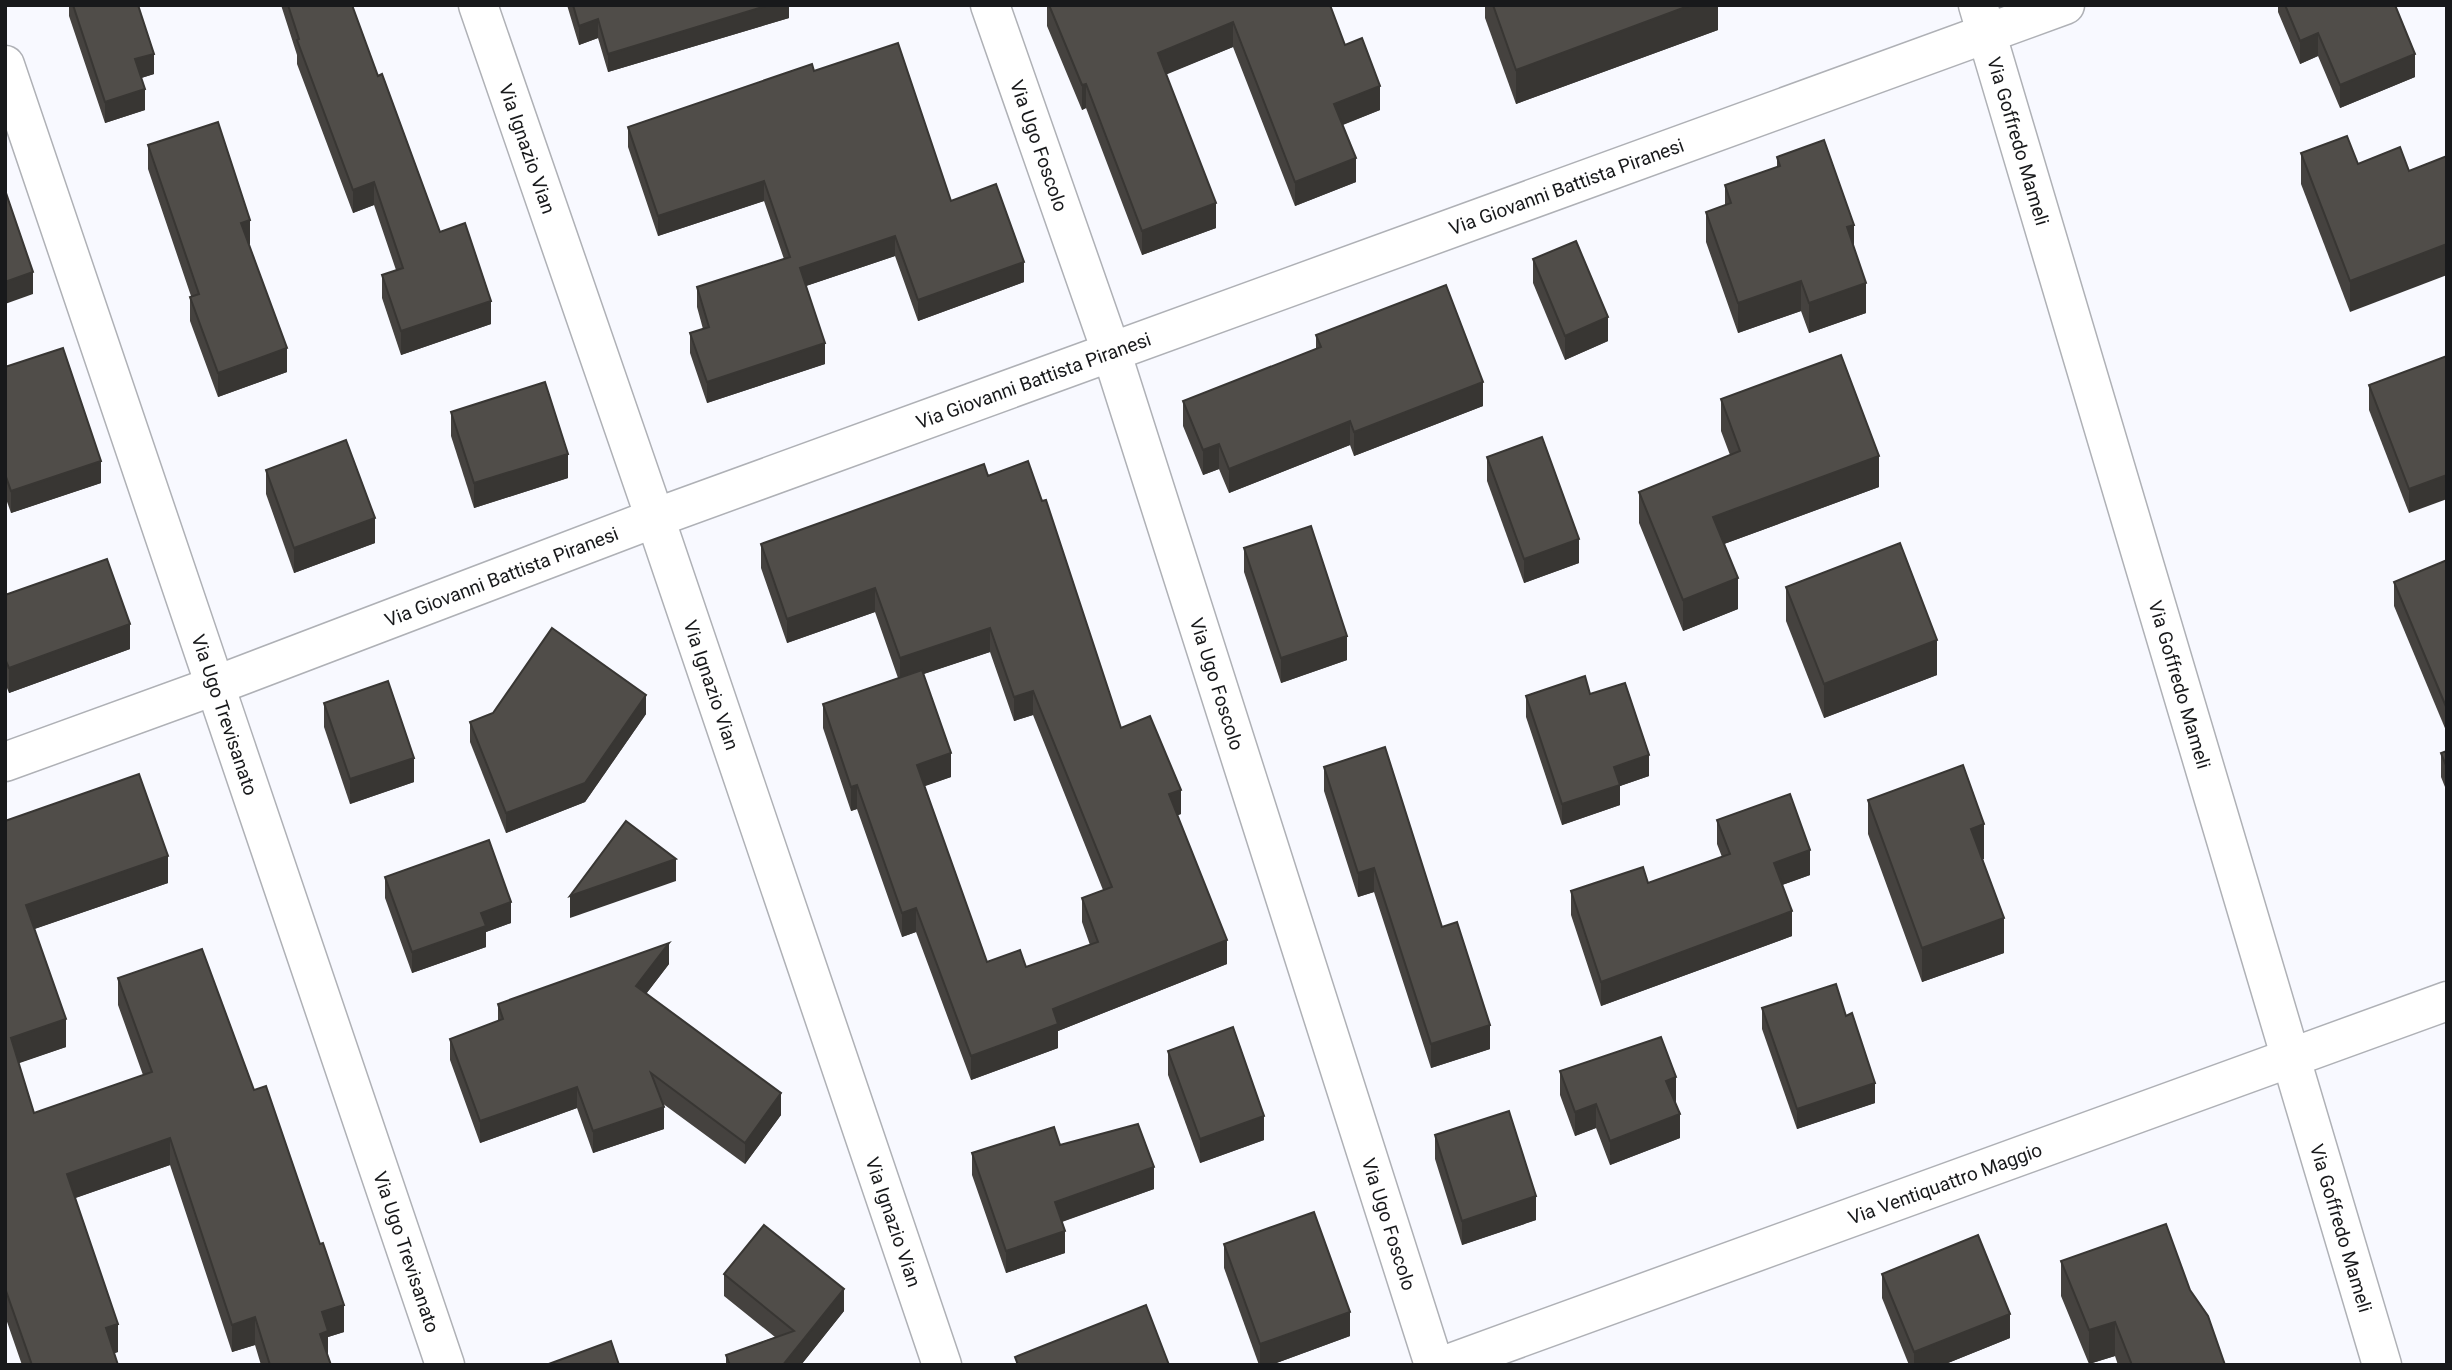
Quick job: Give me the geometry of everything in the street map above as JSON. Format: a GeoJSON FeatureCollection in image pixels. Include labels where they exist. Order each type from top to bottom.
{"type":"FeatureCollection","features":[{"type":"Feature","properties":{"kind":"street","name":"Via Ignazio Vian"},"geometry":{"type":"LineString","coordinates":[[478,5],[942,1365]]}},
{"type":"Feature","properties":{"kind":"street","name":"Via Ugo Foscolo"},"geometry":{"type":"LineString","coordinates":[[990,5],[1111,351],[1433,1365]]}},
{"type":"Feature","properties":{"kind":"street","name":"Via Giovanni Battista Piranesi"},"geometry":{"type":"LineString","coordinates":[[5,762],[215,686],[655,518],[1111,351],[1982,20],[2065,5]]}},
{"type":"Feature","properties":{"kind":"street","name":"Via Goffredo Mameli"},"geometry":{"type":"LineString","coordinates":[[1982,20],[2382,1365]]}},
{"type":"Feature","properties":{"kind":"street","name":"Via Ugo Trevisanato"},"geometry":{"type":"LineString","coordinates":[[5,65],[445,1365]]}},
{"type":"Feature","properties":{"kind":"street","name":"Via Ventiquattro Maggio"},"geometry":{"type":"LineString","coordinates":[[1445,1365],[2447,1001]]}},
{"type":"Feature","properties":{"kind":"building"},"geometry":{"type":"Polygon","coordinates":[[[73,5],[138,5],[154,54],[135,59],[145,89],[105,102],[73,5]]]}},
{"type":"Feature","properties":{"kind":"building"},"geometry":{"type":"Polygon","coordinates":[[[288,5],[352,5],[378,76],[382,74],[440,232],[465,223],[491,301],[401,331],[382,275],[403,268],[374,182],[353,190],[297,40],[299,39],[288,5]]]}},
{"type":"Feature","properties":{"kind":"building"},"geometry":{"type":"Polygon","coordinates":[[[573,5],[769,5],[608,54],[598,19],[579,26],[573,5]]]}},
{"type":"Feature","properties":{"kind":"building"},"geometry":{"type":"Polygon","coordinates":[[[1049,5],[1330,5],[1345,45],[1362,38],[1380,86],[1334,104],[1356,158],[1295,182],[1233,22],[1158,53],[1216,203],[1142,231],[1086,84],[1082,85],[1049,5]]]}},
{"type":"Feature","properties":{"kind":"building"},"geometry":{"type":"Polygon","coordinates":[[[1493,5],[1691,5],[1516,70],[1493,5]]]}},
{"type":"Feature","properties":{"kind":"building"},"geometry":{"type":"Polygon","coordinates":[[[2285,5],[2395,5],[2415,54],[2340,85],[2318,33],[2300,41],[2285,5]]]}},
{"type":"Feature","properties":{"kind":"building"},"geometry":{"type":"Polygon","coordinates":[[[898,43],[951,201],[996,184],[1024,262],[918,300],[895,236],[800,268],[825,343],[707,382],[690,333],[709,327],[697,287],[790,257],[764,181],[658,216],[628,127],[812,64],[814,71],[898,43]]]}},
{"type":"Feature","properties":{"kind":"building"},"geometry":{"type":"Polygon","coordinates":[[[218,122],[250,220],[241,223],[287,348],[218,373],[190,297],[199,294],[148,145],[218,122]]]}},
{"type":"Feature","properties":{"kind":"building"},"geometry":{"type":"Polygon","coordinates":[[[2347,136],[2358,164],[2400,147],[2409,171],[2447,156],[2447,244],[2350,281],[2301,153],[2347,136]]]}},
{"type":"Feature","properties":{"kind":"building"},"geometry":{"type":"Polygon","coordinates":[[[1824,140],[1854,225],[1847,227],[1866,283],[1809,303],[1801,281],[1738,303],[1706,212],[1731,203],[1725,185],[1780,166],[1777,157],[1824,140]]]}},
{"type":"Feature","properties":{"kind":"building"},"geometry":{"type":"Polygon","coordinates":[[[5,190],[33,272],[5,282],[5,190]]]}},
{"type":"Feature","properties":{"kind":"building"},"geometry":{"type":"Polygon","coordinates":[[[1576,241],[1608,317],[1565,336],[1533,259],[1576,241]]]}},
{"type":"Feature","properties":{"kind":"building"},"geometry":{"type":"Polygon","coordinates":[[[1446,285],[1483,382],[1354,432],[1350,421],[1229,469],[1219,444],[1203,450],[1183,401],[1321,347],[1316,335],[1446,285]]]}},
{"type":"Feature","properties":{"kind":"building"},"geometry":{"type":"Polygon","coordinates":[[[63,348],[101,461],[11,491],[5,474],[5,367],[63,348]]]}},
{"type":"Feature","properties":{"kind":"building"},"geometry":{"type":"Polygon","coordinates":[[[1841,355],[1879,456],[1713,517],[1738,578],[1683,600],[1639,492],[1740,451],[1721,399],[1841,355]]]}},
{"type":"Feature","properties":{"kind":"building"},"geometry":{"type":"Polygon","coordinates":[[[2447,356],[2447,475],[2409,489],[2369,385],[2447,356]]]}},
{"type":"Feature","properties":{"kind":"building"},"geometry":{"type":"Polygon","coordinates":[[[545,382],[568,454],[474,483],[451,412],[545,382]]]}},
{"type":"Feature","properties":{"kind":"building"},"geometry":{"type":"Polygon","coordinates":[[[1542,437],[1579,539],[1524,559],[1487,457],[1542,437]]]}},
{"type":"Feature","properties":{"kind":"building"},"geometry":{"type":"Polygon","coordinates":[[[346,440],[375,518],[294,548],[266,470],[346,440]]]}},
{"type":"Feature","properties":{"kind":"building"},"geometry":{"type":"Polygon","coordinates":[[[1028,461],[1042,501],[1046,500],[1121,728],[1150,716],[1181,790],[1169,794],[1227,940],[1053,1009],[1058,1024],[971,1056],[916,908],[902,913],[857,785],[851,787],[823,704],[922,670],[951,753],[917,765],[987,962],[1020,950],[1026,967],[1098,942],[1082,898],[1112,887],[1033,691],[1014,697],[990,628],[900,658],[875,588],[787,619],[761,544],[984,464],[988,476],[1028,461]]]}},
{"type":"Feature","properties":{"kind":"building"},"geometry":{"type":"Polygon","coordinates":[[[1311,526],[1347,636],[1281,658],[1244,548],[1311,526]]]}},
{"type":"Feature","properties":{"kind":"building"},"geometry":{"type":"Polygon","coordinates":[[[1900,543],[1937,640],[1824,684],[1786,587],[1900,543]]]}},
{"type":"Feature","properties":{"kind":"building"},"geometry":{"type":"Polygon","coordinates":[[[107,559],[130,624],[9,668],[5,659],[5,595],[107,559]]]}},
{"type":"Feature","properties":{"kind":"building"},"geometry":{"type":"Polygon","coordinates":[[[2447,560],[2447,709],[2394,582],[2447,560]]]}},
{"type":"Feature","properties":{"kind":"building"},"geometry":{"type":"Polygon","coordinates":[[[552,628],[646,695],[585,783],[506,813],[470,722],[493,713],[552,628]]]}},
{"type":"Feature","properties":{"kind":"building"},"geometry":{"type":"Polygon","coordinates":[[[1585,676],[1590,694],[1625,683],[1649,755],[1614,767],[1620,785],[1562,804],[1526,696],[1585,676]]]}},
{"type":"Feature","properties":{"kind":"building"},"geometry":{"type":"Polygon","coordinates":[[[388,681],[414,758],[350,779],[324,703],[388,681]]]}},
{"type":"Feature","properties":{"kind":"building"},"geometry":{"type":"Polygon","coordinates":[[[1385,747],[1442,927],[1457,922],[1490,1025],[1431,1044],[1374,868],[1358,873],[1324,767],[1385,747]]]}},
{"type":"Feature","properties":{"kind":"building"},"geometry":{"type":"Polygon","coordinates":[[[2447,751],[2447,768],[2441,753],[2447,751]]]}},
{"type":"Feature","properties":{"kind":"building"},"geometry":{"type":"Polygon","coordinates":[[[1963,765],[1984,824],[1971,829],[2004,918],[1922,948],[1868,800],[1963,765]]]}},
{"type":"Feature","properties":{"kind":"building"},"geometry":{"type":"Polygon","coordinates":[[[139,774],[168,856],[26,905],[66,1019],[11,1038],[34,1113],[152,1072],[118,978],[202,949],[254,1090],[266,1086],[320,1244],[323,1243],[344,1305],[322,1312],[328,1331],[320,1334],[331,1365],[270,1365],[255,1317],[232,1325],[170,1138],[67,1174],[118,1324],[106,1328],[118,1365],[32,1365],[5,1288],[5,821],[139,774]]]}},
{"type":"Feature","properties":{"kind":"building"},"geometry":{"type":"Polygon","coordinates":[[[1790,794],[1810,850],[1774,863],[1792,911],[1601,982],[1571,891],[1643,867],[1648,883],[1730,854],[1717,820],[1790,794]]]}},
{"type":"Feature","properties":{"kind":"building"},"geometry":{"type":"Polygon","coordinates":[[[626,821],[676,859],[570,896],[626,821]]]}},
{"type":"Feature","properties":{"kind":"building"},"geometry":{"type":"Polygon","coordinates":[[[489,840],[511,902],[481,913],[486,926],[412,952],[385,877],[489,840]]]}},
{"type":"Feature","properties":{"kind":"building"},"geometry":{"type":"Polygon","coordinates":[[[669,943],[636,986],[781,1093],[745,1143],[651,1073],[664,1107],[593,1131],[577,1087],[480,1121],[450,1039],[503,1019],[498,1004],[669,943]]]}},
{"type":"Feature","properties":{"kind":"building"},"geometry":{"type":"Polygon","coordinates":[[[1836,984],[1846,1016],[1852,1013],[1875,1083],[1797,1109],[1762,1008],[1836,984]]]}},
{"type":"Feature","properties":{"kind":"building"},"geometry":{"type":"Polygon","coordinates":[[[1233,1027],[1264,1116],[1200,1139],[1168,1051],[1233,1027]]]}},
{"type":"Feature","properties":{"kind":"building"},"geometry":{"type":"Polygon","coordinates":[[[1661,1037],[1676,1077],[1666,1081],[1680,1114],[1610,1141],[1596,1104],[1575,1112],[1560,1071],[1661,1037]]]}},
{"type":"Feature","properties":{"kind":"building"},"geometry":{"type":"Polygon","coordinates":[[[1509,1111],[1536,1196],[1462,1221],[1435,1135],[1509,1111]]]}},
{"type":"Feature","properties":{"kind":"building"},"geometry":{"type":"Polygon","coordinates":[[[1138,1124],[1154,1167],[1055,1202],[1065,1231],[1006,1251],[972,1153],[1054,1127],[1060,1145],[1138,1124]]]}},
{"type":"Feature","properties":{"kind":"building"},"geometry":{"type":"Polygon","coordinates":[[[1314,1212],[1350,1312],[1260,1344],[1224,1244],[1314,1212]]]}},
{"type":"Feature","properties":{"kind":"building"},"geometry":{"type":"Polygon","coordinates":[[[2166,1224],[2190,1290],[2208,1316],[2225,1365],[2132,1365],[2115,1322],[2089,1330],[2061,1261],[2166,1224]]]}},
{"type":"Feature","properties":{"kind":"building"},"geometry":{"type":"Polygon","coordinates":[[[764,1225],[844,1289],[783,1365],[730,1365],[726,1355],[794,1331],[724,1274],[764,1225]]]}},
{"type":"Feature","properties":{"kind":"building"},"geometry":{"type":"Polygon","coordinates":[[[1978,1235],[2010,1314],[1914,1352],[1882,1274],[1978,1235]]]}},
{"type":"Feature","properties":{"kind":"building"},"geometry":{"type":"Polygon","coordinates":[[[1146,1305],[1169,1365],[1018,1365],[1015,1357],[1146,1305]]]}},
{"type":"Feature","properties":{"kind":"building"},"geometry":{"type":"Polygon","coordinates":[[[611,1341],[619,1365],[546,1365],[611,1341]]]}}]}
